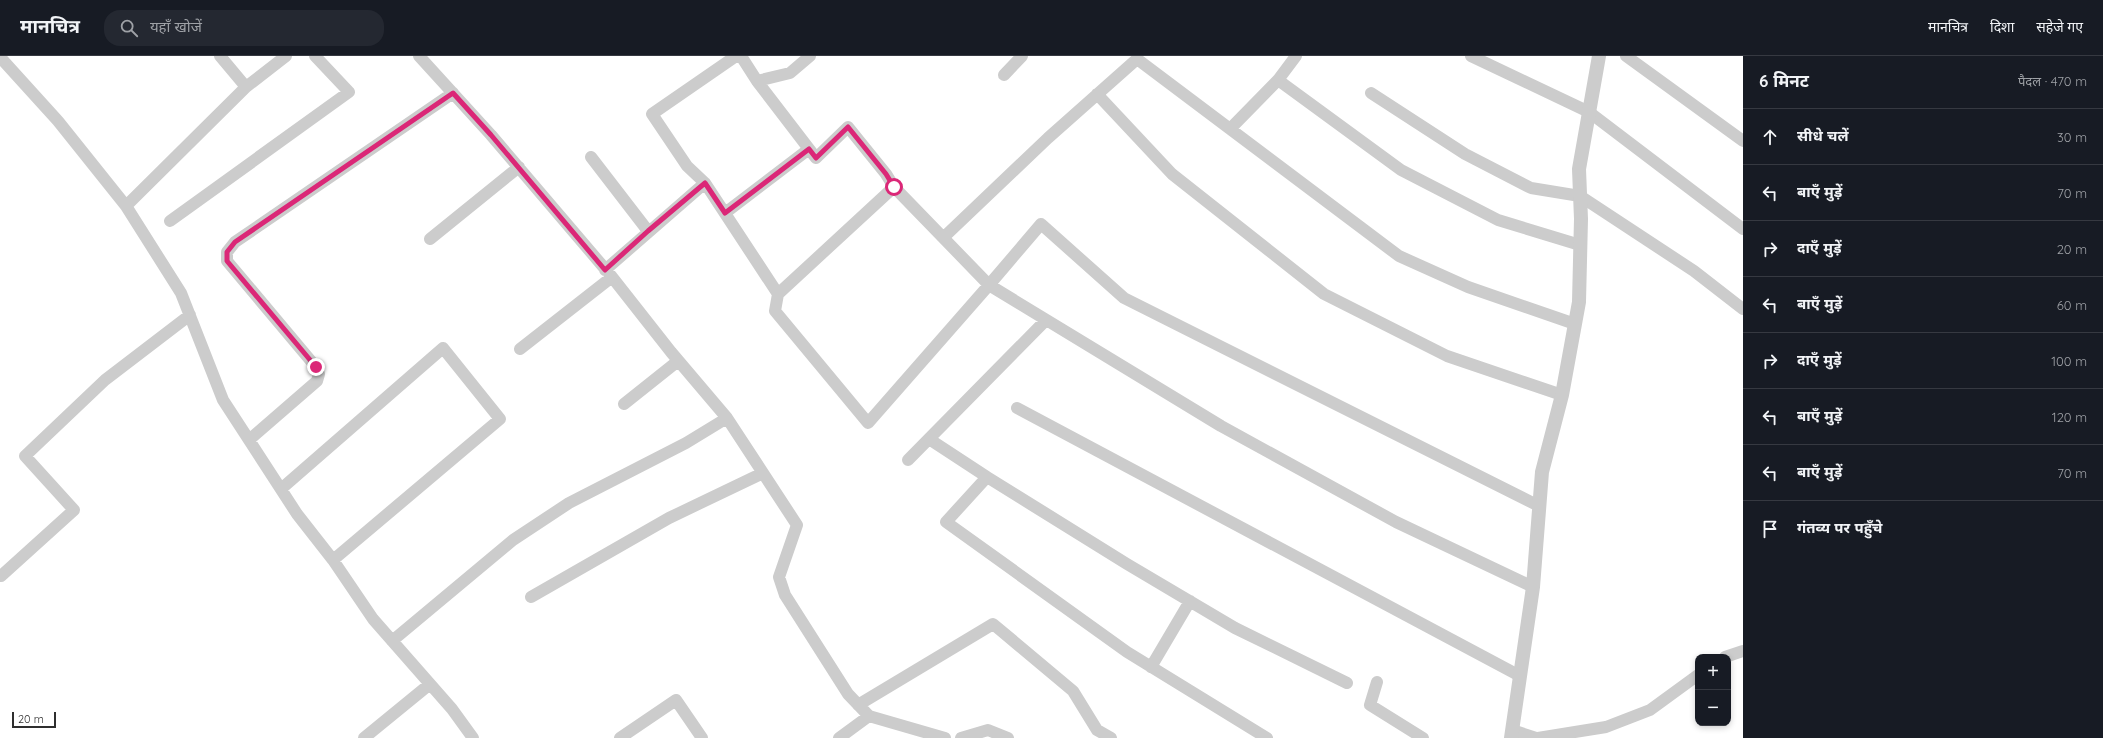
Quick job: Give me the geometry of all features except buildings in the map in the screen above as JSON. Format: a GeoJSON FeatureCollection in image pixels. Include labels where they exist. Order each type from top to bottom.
{"type":"FeatureCollection","features":[{"type":"Feature","properties":{"kind":"street"},"geometry":{"type":"LineString","coordinates":[[220,56],[246,87]]}},
{"type":"Feature","properties":{"kind":"street"},"geometry":{"type":"LineString","coordinates":[[126,206],[246,87],[286,56]]}},
{"type":"Feature","properties":{"kind":"street"},"geometry":{"type":"LineString","coordinates":[[170,221],[349,92],[315,56]]}},
{"type":"Feature","properties":{"kind":"street"},"geometry":{"type":"LineString","coordinates":[[419,56],[519,167],[609,273],[678,361],[727,418],[797,525],[779,577],[785,595],[848,694],[869,716],[945,738]]}},
{"type":"Feature","properties":{"kind":"street"},"geometry":{"type":"LineString","coordinates":[[736,56],[652,114],[687,166],[705,183],[778,294]]}},
{"type":"Feature","properties":{"kind":"street"},"geometry":{"type":"LineString","coordinates":[[741,56],[756,81],[816,158],[848,127],[886,174],[894,187],[989,285],[1242,438],[1396,522],[1533,587]]}},
{"type":"Feature","properties":{"kind":"street"},"geometry":{"type":"LineString","coordinates":[[756,81],[790,73],[810,56]]}},
{"type":"Feature","properties":{"kind":"street"},"geometry":{"type":"LineString","coordinates":[[1004,75],[1022,56]]}},
{"type":"Feature","properties":{"kind":"street"},"geometry":{"type":"LineString","coordinates":[[1230,129],[1278,80],[1296,56]]}},
{"type":"Feature","properties":{"kind":"street"},"geometry":{"type":"LineString","coordinates":[[1471,56],[1589,112],[1743,229]]}},
{"type":"Feature","properties":{"kind":"street"},"geometry":{"type":"LineString","coordinates":[[1626,56],[1743,142]]}},
{"type":"Feature","properties":{"kind":"street"},"geometry":{"type":"LineString","coordinates":[[0,57],[58,121],[126,206],[181,293],[223,400],[297,514],[333,560],[373,620],[452,709],[473,738]]}},
{"type":"Feature","properties":{"kind":"street"},"geometry":{"type":"LineString","coordinates":[[1598,57],[1579,169],[1579,302],[1562,395],[1542,472],[1533,587],[1512,734],[1537,738],[1606,727],[1650,710],[1695,677]]}},
{"type":"Feature","properties":{"kind":"street"},"geometry":{"type":"LineString","coordinates":[[944,237],[1048,138],[1136,58],[1399,256],[1468,287],[1575,324]]}},
{"type":"Feature","properties":{"kind":"street"},"geometry":{"type":"LineString","coordinates":[[1278,80],[1401,170],[1498,220],[1580,245]]}},
{"type":"Feature","properties":{"kind":"street"},"geometry":{"type":"LineString","coordinates":[[249,440],[316,381],[319,374],[316,367],[227,261],[227,252],[235,242],[453,93]]}},
{"type":"Feature","properties":{"kind":"street"},"geometry":{"type":"LineString","coordinates":[[1371,93],[1465,154],[1531,188],[1580,196],[1694,271],[1743,309]]}},
{"type":"Feature","properties":{"kind":"street"},"geometry":{"type":"LineString","coordinates":[[1097,94],[1172,174],[1324,294],[1447,356],[1562,395]]}},
{"type":"Feature","properties":{"kind":"street"},"geometry":{"type":"LineString","coordinates":[[725,213],[809,149]]}},
{"type":"Feature","properties":{"kind":"street"},"geometry":{"type":"LineString","coordinates":[[591,157],[648,231]]}},
{"type":"Feature","properties":{"kind":"street"},"geometry":{"type":"LineString","coordinates":[[430,239],[519,167]]}},
{"type":"Feature","properties":{"kind":"street"},"geometry":{"type":"LineString","coordinates":[[520,349],[609,273],[648,231],[705,183]]}},
{"type":"Feature","properties":{"kind":"street"},"geometry":{"type":"LineString","coordinates":[[894,187],[778,294],[775,310],[868,422],[1041,224],[1124,298],[1539,506]]}},
{"type":"Feature","properties":{"kind":"street"},"geometry":{"type":"LineString","coordinates":[[1,576],[74,510],[25,456],[105,380],[190,315]]}},
{"type":"Feature","properties":{"kind":"street"},"geometry":{"type":"LineString","coordinates":[[908,460],[1046,320]]}},
{"type":"Feature","properties":{"kind":"street"},"geometry":{"type":"LineString","coordinates":[[281,489],[443,348],[500,419],[333,560]]}},
{"type":"Feature","properties":{"kind":"street"},"geometry":{"type":"LineString","coordinates":[[624,404],[678,361]]}},
{"type":"Feature","properties":{"kind":"street"},"geometry":{"type":"LineString","coordinates":[[1017,408],[1520,676]]}},
{"type":"Feature","properties":{"kind":"street"},"geometry":{"type":"LineString","coordinates":[[392,641],[513,540],[569,503],[686,443],[727,418]]}},
{"type":"Feature","properties":{"kind":"street"},"geometry":{"type":"LineString","coordinates":[[929,439],[1127,564],[1235,628],[1347,684]]}},
{"type":"Feature","properties":{"kind":"street"},"geometry":{"type":"LineString","coordinates":[[531,597],[669,518],[763,473]]}},
{"type":"Feature","properties":{"kind":"street"},"geometry":{"type":"LineString","coordinates":[[987,477],[946,522],[1127,652],[1267,738]]}},
{"type":"Feature","properties":{"kind":"street"},"geometry":{"type":"LineString","coordinates":[[1151,667],[1190,601]]}},
{"type":"Feature","properties":{"kind":"street"},"geometry":{"type":"LineString","coordinates":[[858,705],[993,624],[1073,691],[1097,730],[1112,738]]}},
{"type":"Feature","properties":{"kind":"street"},"geometry":{"type":"LineString","coordinates":[[1731,655],[1743,651]]}},
{"type":"Feature","properties":{"kind":"street"},"geometry":{"type":"LineString","coordinates":[[1377,682],[1370,705],[1423,738]]}},
{"type":"Feature","properties":{"kind":"street"},"geometry":{"type":"LineString","coordinates":[[364,738],[430,684]]}},
{"type":"Feature","properties":{"kind":"street"},"geometry":{"type":"LineString","coordinates":[[620,738],[676,700],[702,738]]}},
{"type":"Feature","properties":{"kind":"street"},"geometry":{"type":"LineString","coordinates":[[838,738],[869,716]]}},
{"type":"Feature","properties":{"kind":"street"},"geometry":{"type":"LineString","coordinates":[[961,738],[988,730],[1008,738]]}},
{"type":"Feature","properties":{"kind":"route"},"geometry":{"type":"LineString","coordinates":[[316,367],[227,261],[227,252],[235,242],[453,93],[491,135],[605,270],[705,183],[725,213],[809,149],[816,158],[848,127],[886,174],[894,187]]}}]}
